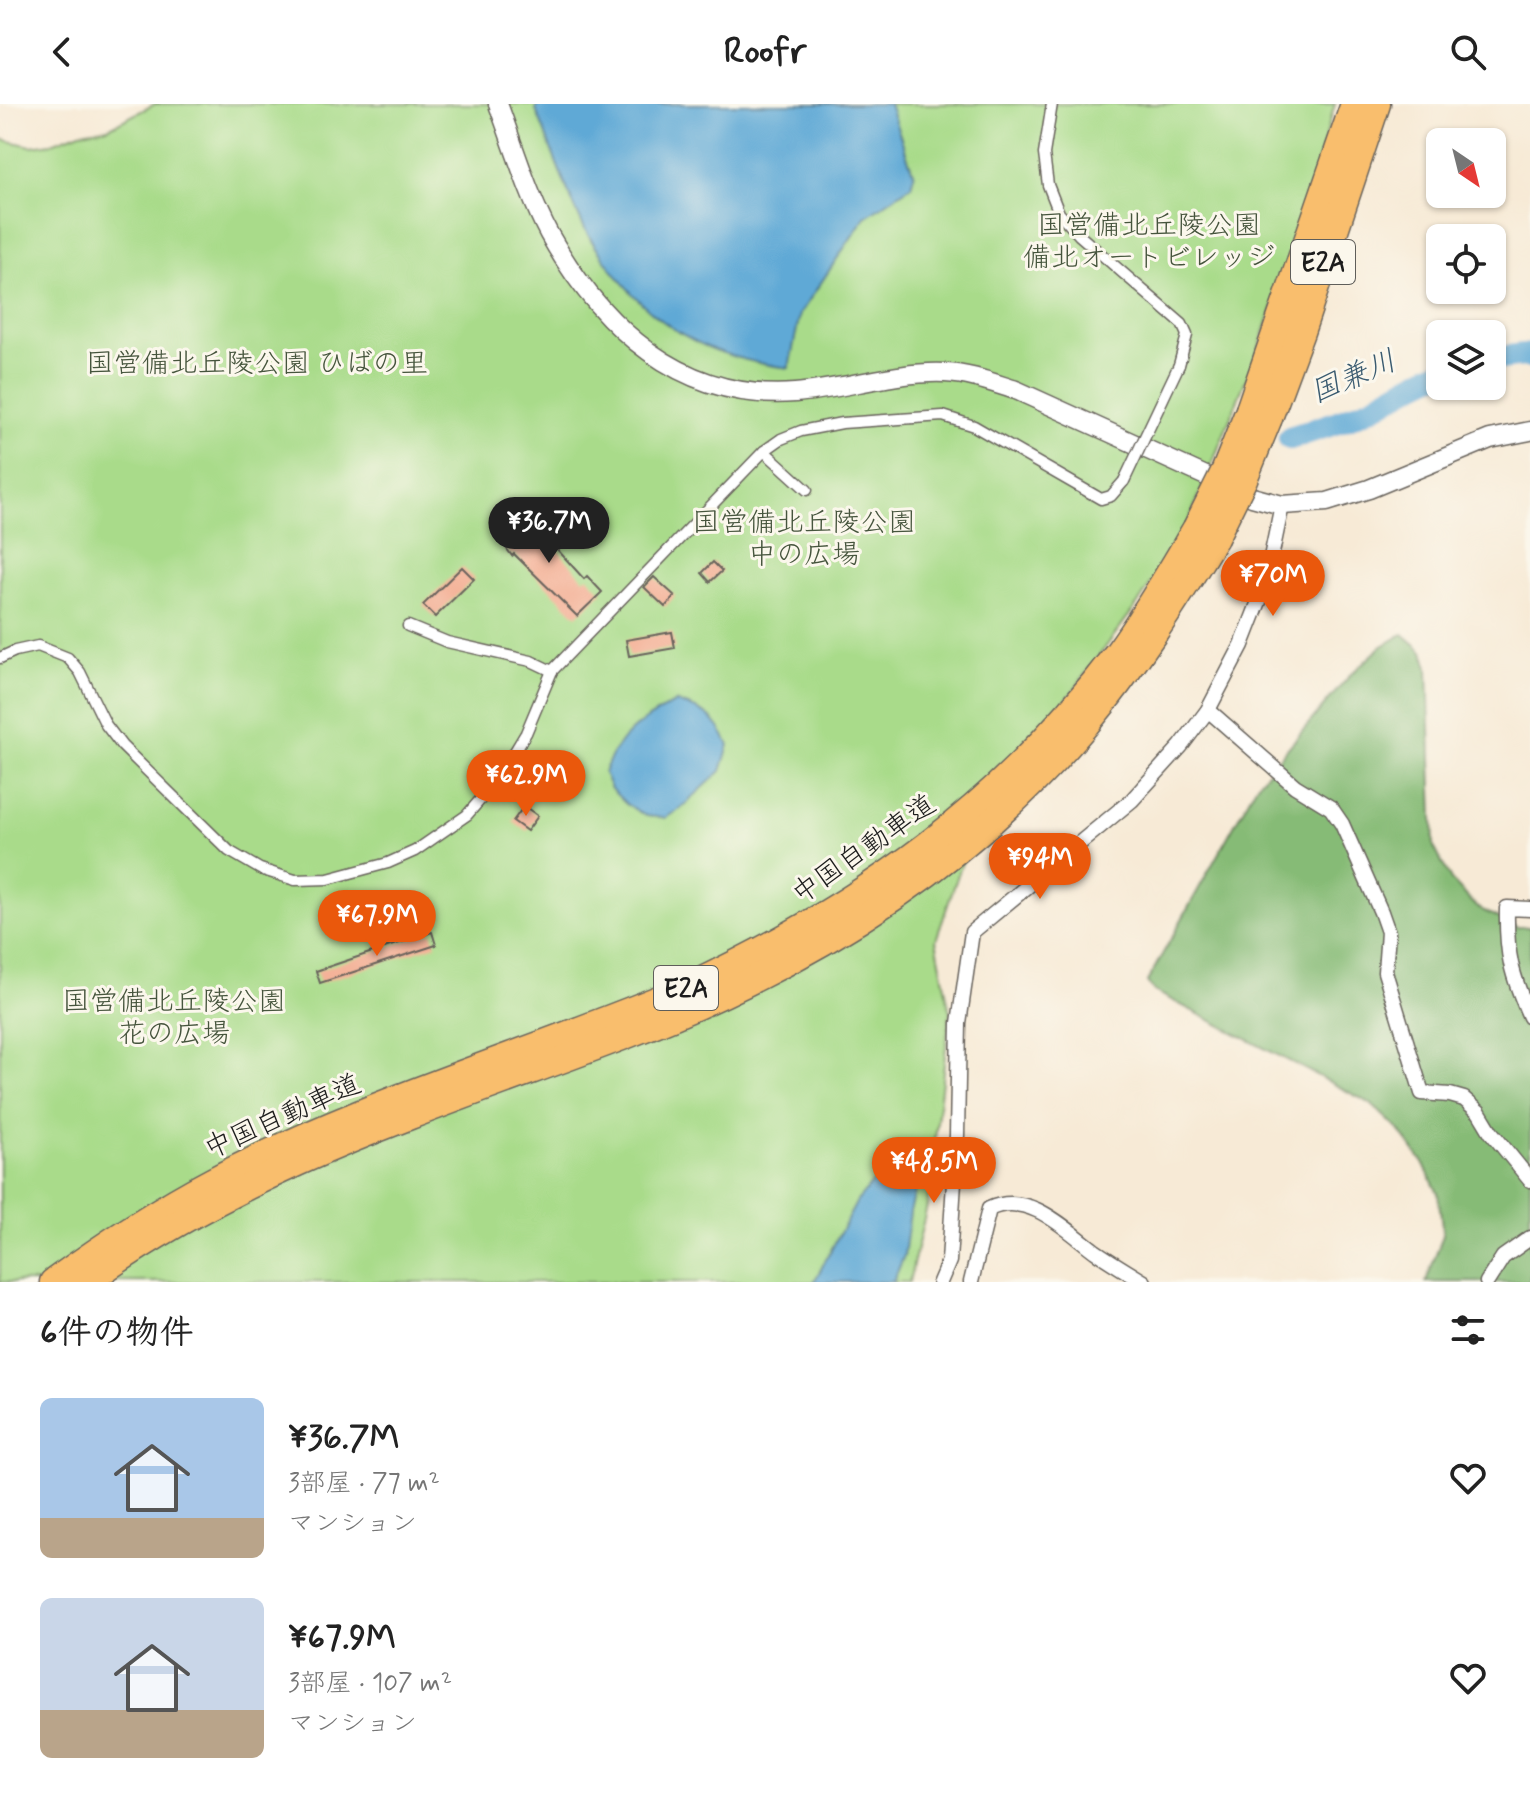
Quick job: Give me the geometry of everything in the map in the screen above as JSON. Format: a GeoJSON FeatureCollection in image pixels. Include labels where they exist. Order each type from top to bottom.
{"type":"FeatureCollection","features":[{"type":"Feature","properties":{"kind":"highway","name":"中国自動車道"},"geometry":{"type":"LineString","coordinates":[[53,1282],[147,1218],[253,1161],[361,1114],[617,1017],[690,986],[812,924],[886,878],[951,828],[1014,772],[1068,713],[1118,651],[1244,479],[1259,414],[1354,104]]}},
{"type":"Feature","properties":{"kind":"highway","name":"中国自動車道"},"geometry":{"type":"LineString","coordinates":[[1259,414],[1301,332],[1377,104]]}},
{"type":"Feature","properties":{"kind":"highway","name":"中国自動車道"},"geometry":{"type":"LineString","coordinates":[[87,1282],[162,1233],[276,1172],[358,1136],[697,1006],[823,942],[896,896],[963,846],[1028,788],[1084,727],[1133,666],[1174,606],[1206,533]]}},
{"type":"Feature","properties":{"kind":"street"},"geometry":{"type":"LineString","coordinates":[[498,104],[549,234],[606,317],[650,354],[706,383],[747,391],[792,394],[916,373],[948,373],[978,378],[1016,390],[1229,487],[1282,505],[1327,502],[1369,489],[1490,439],[1530,431]]}},
{"type":"Feature","properties":{"kind":"street"},"geometry":{"type":"LineString","coordinates":[[0,658],[38,646],[68,658],[80,672],[106,725],[122,746],[229,851],[260,869],[295,880],[328,879],[402,859],[439,837],[467,815],[499,778],[526,733],[552,671],[712,503],[764,451],[781,439],[801,431],[842,423],[943,416],[974,426],[1101,499],[1111,496],[1124,481],[1179,365],[1187,335],[1182,324],[1079,235],[1059,213],[1048,185],[1044,154],[1052,104]]}},
{"type":"Feature","properties":{"kind":"street"},"geometry":{"type":"LineString","coordinates":[[764,451],[807,490]]}},
{"type":"Feature","properties":{"kind":"street"},"geometry":{"type":"LineString","coordinates":[[940,1282],[949,1261],[959,1023],[972,932],[1132,800],[1181,746],[1208,710],[1242,645],[1265,586],[1282,505]]}},
{"type":"Feature","properties":{"kind":"street"},"geometry":{"type":"LineString","coordinates":[[408,626],[447,642],[531,661],[552,671]]}},
{"type":"Feature","properties":{"kind":"street"},"geometry":{"type":"LineString","coordinates":[[1208,710],[1220,717],[1295,786],[1331,808],[1356,854],[1388,932],[1385,972],[1422,1093],[1464,1099],[1479,1112],[1530,1180]]}},
{"type":"Feature","properties":{"kind":"street"},"geometry":{"type":"LineString","coordinates":[[1530,909],[1507,908],[1506,938],[1512,978],[1530,1017]]}},
{"type":"Feature","properties":{"kind":"street"},"geometry":{"type":"LineString","coordinates":[[971,1282],[989,1209],[1003,1203],[1023,1205],[1048,1215],[1099,1254],[1144,1282]]}},
{"type":"Feature","properties":{"kind":"street"},"geometry":{"type":"LineString","coordinates":[[1487,1282],[1503,1257],[1530,1238]]}},
{"type":"Feature","properties":{"kind":"green space"},"geometry":{"type":"Polygon","coordinates":[[[155,104],[1335,104],[1261,342],[1188,523],[1142,598],[1063,704],[989,782],[936,940],[950,1013],[927,1206],[909,1282],[0,1282],[0,139],[31,146],[52,143],[80,132],[108,128],[155,104]]]}},
{"type":"Feature","properties":{"kind":"green space"},"geometry":{"type":"Polygon","coordinates":[[[1403,634],[1423,651],[1428,668],[1434,847],[1451,880],[1478,908],[1516,927],[1530,927],[1530,1282],[1426,1282],[1443,1235],[1438,1193],[1423,1163],[1400,1131],[1370,1103],[1154,991],[1147,982],[1257,784],[1352,673],[1381,647],[1403,634]]]}},
{"type":"Feature","properties":{"kind":"water"},"geometry":{"type":"Polygon","coordinates":[[[537,104],[889,104],[914,175],[911,186],[865,217],[800,314],[789,368],[760,363],[708,347],[684,335],[642,304],[623,283],[592,241],[578,215],[536,110],[537,104]]]}},
{"type":"Feature","properties":{"kind":"water"},"geometry":{"type":"Polygon","coordinates":[[[676,702],[708,716],[719,727],[729,745],[721,771],[680,809],[665,818],[646,816],[626,804],[611,789],[604,773],[616,748],[632,730],[676,702]]]}},
{"type":"Feature","properties":{"kind":"water"},"geometry":{"type":"Polygon","coordinates":[[[899,1152],[922,1165],[910,1212],[904,1256],[893,1282],[814,1282],[857,1201],[899,1152]]]}},
{"type":"Feature","properties":{"kind":"building"},"geometry":{"type":"Polygon","coordinates":[[[526,515],[584,579],[587,576],[602,592],[577,616],[514,554],[512,556],[498,537],[526,515]]]}},
{"type":"Feature","properties":{"kind":"building"},"geometry":{"type":"Polygon","coordinates":[[[713,562],[722,571],[710,582],[702,573],[713,562]]]}},
{"type":"Feature","properties":{"kind":"building"},"geometry":{"type":"Polygon","coordinates":[[[462,567],[474,579],[435,617],[423,605],[462,567]]]}},
{"type":"Feature","properties":{"kind":"building"},"geometry":{"type":"Polygon","coordinates":[[[654,577],[675,596],[665,607],[644,587],[654,577]]]}},
{"type":"Feature","properties":{"kind":"building"},"geometry":{"type":"Polygon","coordinates":[[[672,632],[675,648],[629,656],[626,640],[672,632]]]}},
{"type":"Feature","properties":{"kind":"building"},"geometry":{"type":"Polygon","coordinates":[[[524,806],[538,816],[527,831],[513,821],[524,806]]]}},
{"type":"Feature","properties":{"kind":"building"},"geometry":{"type":"Polygon","coordinates":[[[432,932],[436,945],[320,983],[316,971],[432,932]]]}},
{"type":"Feature","properties":{"kind":"waterway","name":"国兼川"},"geometry":{"type":"LineString","coordinates":[[1506,357],[1530,357]]}},
{"type":"Feature","properties":{"kind":"waterway","name":"国兼川"},"geometry":{"type":"LineString","coordinates":[[1290,438],[1358,414],[1426,378]]}},
{"type":"Feature","properties":{"kind":"park label","name":"国営備北丘陵公園 備北オートビレッジ"},"geometry":{"type":"Point","coordinates":[1149,240]}},
{"type":"Feature","properties":{"kind":"park label","name":"国営備北丘陵公園 ひばの里"},"geometry":{"type":"Point","coordinates":[257,362]}},
{"type":"Feature","properties":{"kind":"park label","name":"国営備北丘陵公園 中の広場"},"geometry":{"type":"Point","coordinates":[804,537]}},
{"type":"Feature","properties":{"kind":"park label","name":"国営備北丘陵公園 花の広場"},"geometry":{"type":"Point","coordinates":[174,1016]}}]}
